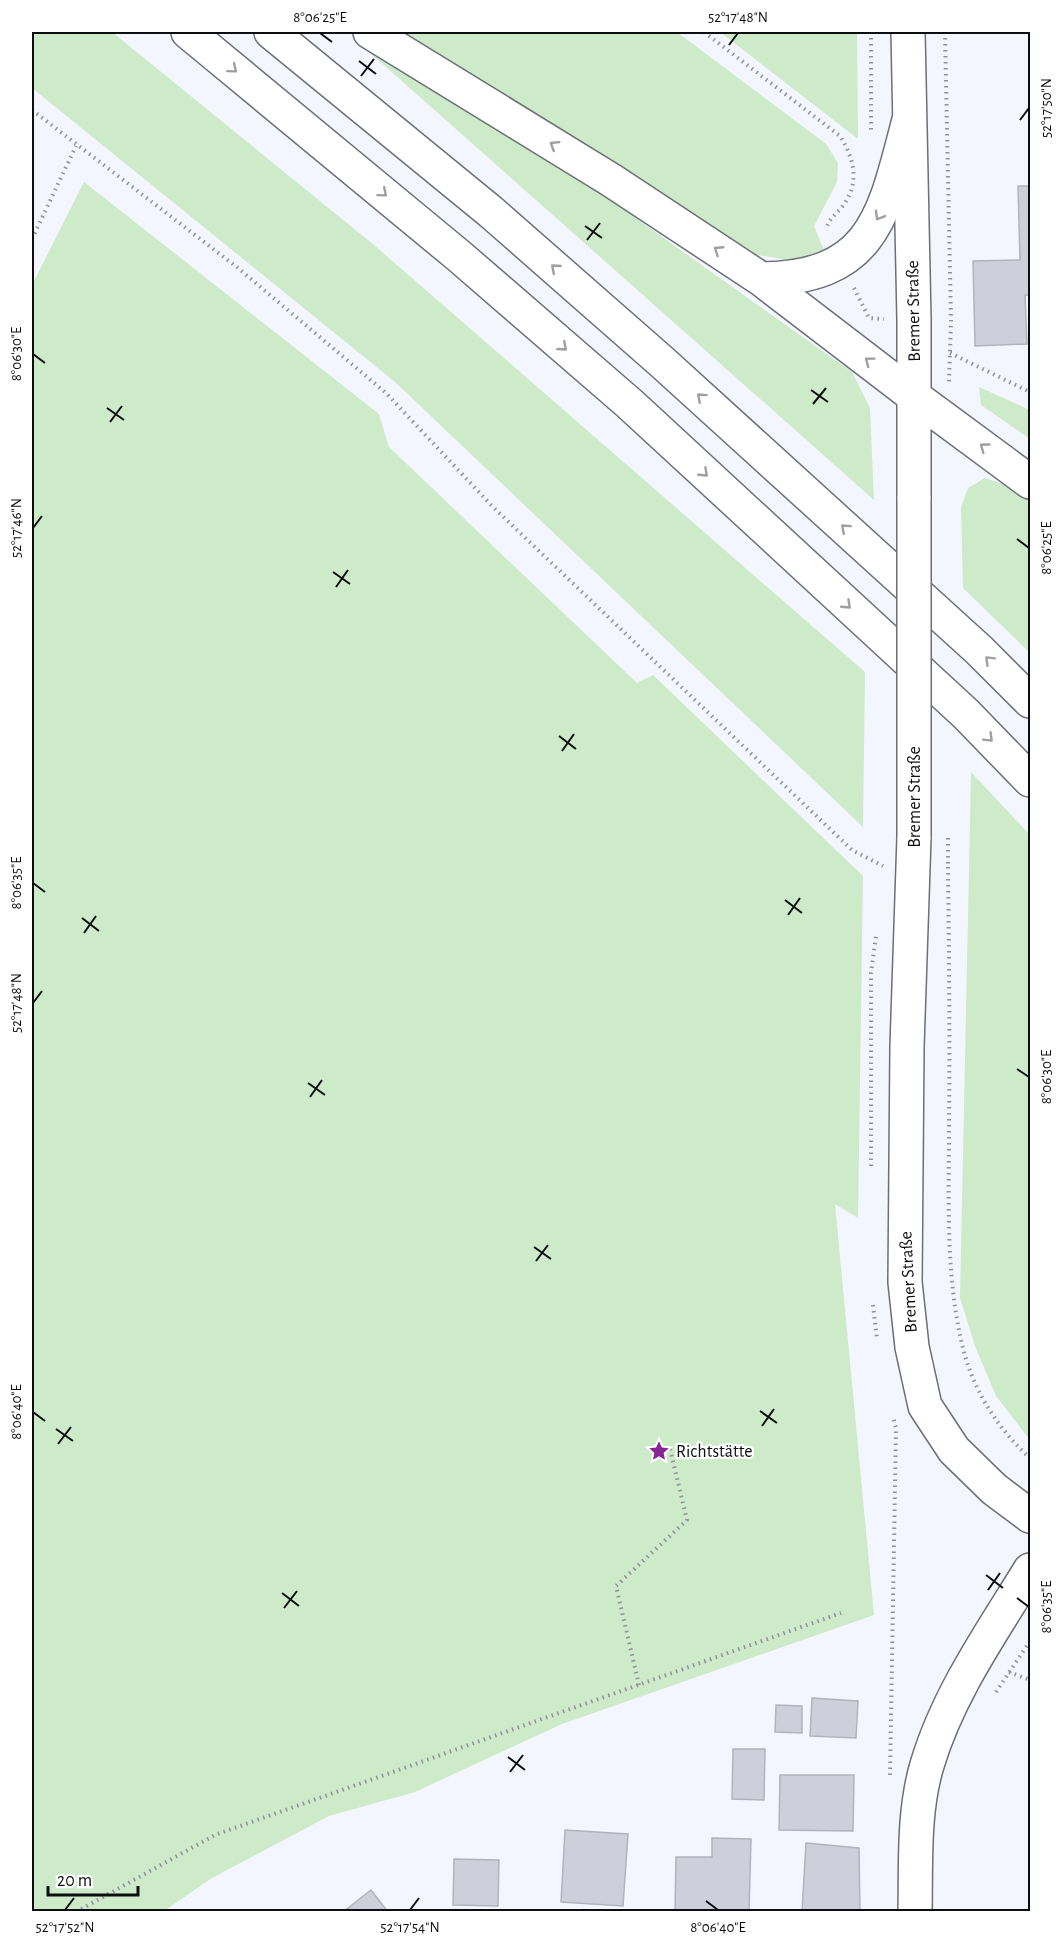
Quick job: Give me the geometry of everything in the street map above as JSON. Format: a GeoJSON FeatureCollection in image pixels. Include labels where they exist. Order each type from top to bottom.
{"type":"FeatureCollection","features":[{"type":"Feature","properties":{"kind":"main road"},"geometry":{"type":"LineString","coordinates":[[188,32],[459,256],[630,404],[966,714],[1030,780]]}},
{"type":"Feature","properties":{"kind":"main road"},"geometry":{"type":"LineString","coordinates":[[271,32],[491,212],[662,362],[979,650],[1030,701]]}},
{"type":"Feature","properties":{"kind":"main road"},"geometry":{"type":"LineString","coordinates":[[370,32],[611,180],[761,279],[915,398],[1030,482]]}},
{"type":"Feature","properties":{"kind":"main road","name":"Bremer Straße"},"geometry":{"type":"LineString","coordinates":[[908,32],[915,398],[914,837],[907,1047],[905,1282],[912,1347],[926,1407],[954,1450],[994,1489],[1030,1516]]}},
{"type":"Feature","properties":{"kind":"main road"},"geometry":{"type":"LineString","coordinates":[[761,279],[785,279],[815,273],[841,263],[860,246],[888,200],[909,120]]}},
{"type":"Feature","properties":{"kind":"main road"},"geometry":{"type":"LineString","coordinates":[[915,1911],[918,1816],[926,1766],[945,1715],[979,1652],[1030,1570]]}},
{"type":"Feature","properties":{"kind":"path"},"geometry":{"type":"LineString","coordinates":[[704,32],[840,136],[852,156],[853,189],[828,222],[825,232],[828,239]]}},
{"type":"Feature","properties":{"kind":"path"},"geometry":{"type":"LineString","coordinates":[[871,32],[871,144]]}},
{"type":"Feature","properties":{"kind":"path"},"geometry":{"type":"LineString","coordinates":[[945,32],[950,353],[1030,392]]}},
{"type":"Feature","properties":{"kind":"path"},"geometry":{"type":"LineString","coordinates":[[32,110],[238,268],[386,393],[493,507],[852,850],[880,865],[913,873]]}},
{"type":"Feature","properties":{"kind":"path"},"geometry":{"type":"LineString","coordinates":[[32,239],[76,146]]}},
{"type":"Feature","properties":{"kind":"path"},"geometry":{"type":"LineString","coordinates":[[948,867],[949,1226],[953,1302],[965,1354],[985,1403],[1010,1439],[1030,1458]]}},
{"type":"Feature","properties":{"kind":"path"},"geometry":{"type":"LineString","coordinates":[[639,1685],[616,1586],[687,1520],[670,1449]]}},
{"type":"Feature","properties":{"kind":"path"},"geometry":{"type":"LineString","coordinates":[[76,1911],[215,1835],[841,1613]]}},
{"type":"Feature","properties":{"kind":"path"},"geometry":{"type":"LineString","coordinates":[[992,1698],[1030,1641]]}},
{"type":"Feature","properties":{"kind":"green space"},"geometry":{"type":"Polygon","coordinates":[[[32,32],[112,32],[374,245],[865,672],[863,827],[395,382],[32,88],[32,32]]]}},
{"type":"Feature","properties":{"kind":"green space"},"geometry":{"type":"Polygon","coordinates":[[[401,32],[677,32],[826,144],[838,163],[837,182],[814,226],[826,255],[795,261],[757,255],[401,32]]]}},
{"type":"Feature","properties":{"kind":"green space"},"geometry":{"type":"Polygon","coordinates":[[[720,32],[857,32],[858,139],[720,32]]]}},
{"type":"Feature","properties":{"kind":"green space"},"geometry":{"type":"Polygon","coordinates":[[[368,51],[596,190],[852,372],[870,408],[874,500],[368,51]]]}},
{"type":"Feature","properties":{"kind":"green space"},"geometry":{"type":"Polygon","coordinates":[[[84,182],[379,414],[389,447],[637,683],[653,675],[863,876],[858,1218],[835,1204],[874,1615],[562,1724],[415,1792],[329,1816],[212,1878],[164,1911],[32,1911],[32,285],[84,182]]]}},
{"type":"Feature","properties":{"kind":"green space"},"geometry":{"type":"Polygon","coordinates":[[[979,387],[1030,410],[1030,439],[981,405],[979,387]]]}},
{"type":"Feature","properties":{"kind":"green space"},"geometry":{"type":"Polygon","coordinates":[[[985,478],[1009,486],[1030,501],[1030,653],[963,588],[961,507],[968,488],[985,478]]]}},
{"type":"Feature","properties":{"kind":"green space"},"geometry":{"type":"Polygon","coordinates":[[[971,772],[1030,835],[1030,1440],[996,1396],[975,1346],[960,1298],[971,772]]]}},
{"type":"Feature","properties":{"kind":"building"},"geometry":{"type":"Polygon","coordinates":[[[1030,105],[1030,180],[1029,180],[1030,105]]]}},
{"type":"Feature","properties":{"kind":"building"},"geometry":{"type":"Polygon","coordinates":[[[1018,186],[1030,186],[1030,295],[1025,295],[1027,344],[975,346],[973,261],[1020,260],[1018,186]]]}},
{"type":"Feature","properties":{"kind":"building"},"geometry":{"type":"Polygon","coordinates":[[[812,1698],[858,1701],[856,1738],[810,1736],[812,1698]]]}},
{"type":"Feature","properties":{"kind":"building"},"geometry":{"type":"Polygon","coordinates":[[[776,1705],[802,1706],[802,1733],[775,1732],[776,1705]]]}},
{"type":"Feature","properties":{"kind":"building"},"geometry":{"type":"Polygon","coordinates":[[[733,1749],[765,1749],[764,1800],[732,1799],[733,1749]]]}},
{"type":"Feature","properties":{"kind":"building"},"geometry":{"type":"Polygon","coordinates":[[[780,1775],[854,1775],[853,1831],[779,1830],[780,1775]]]}},
{"type":"Feature","properties":{"kind":"building"},"geometry":{"type":"Polygon","coordinates":[[[565,1830],[628,1834],[623,1906],[561,1902],[565,1830]]]}},
{"type":"Feature","properties":{"kind":"building"},"geometry":{"type":"Polygon","coordinates":[[[712,1838],[751,1839],[749,1912],[675,1911],[676,1857],[712,1857],[712,1838]]]}},
{"type":"Feature","properties":{"kind":"building"},"geometry":{"type":"Polygon","coordinates":[[[806,1843],[859,1848],[860,1912],[802,1912],[806,1843]]]}},
{"type":"Feature","properties":{"kind":"building"},"geometry":{"type":"Polygon","coordinates":[[[454,1859],[499,1860],[498,1906],[453,1905],[454,1859]]]}},
{"type":"Feature","properties":{"kind":"building"},"geometry":{"type":"Polygon","coordinates":[[[371,1890],[388,1912],[343,1912],[371,1890]]]}},
{"type":"Feature","properties":{"kind":"place","name":"Richtstätte"},"geometry":{"type":"Point","coordinates":[659,1451]}}]}
